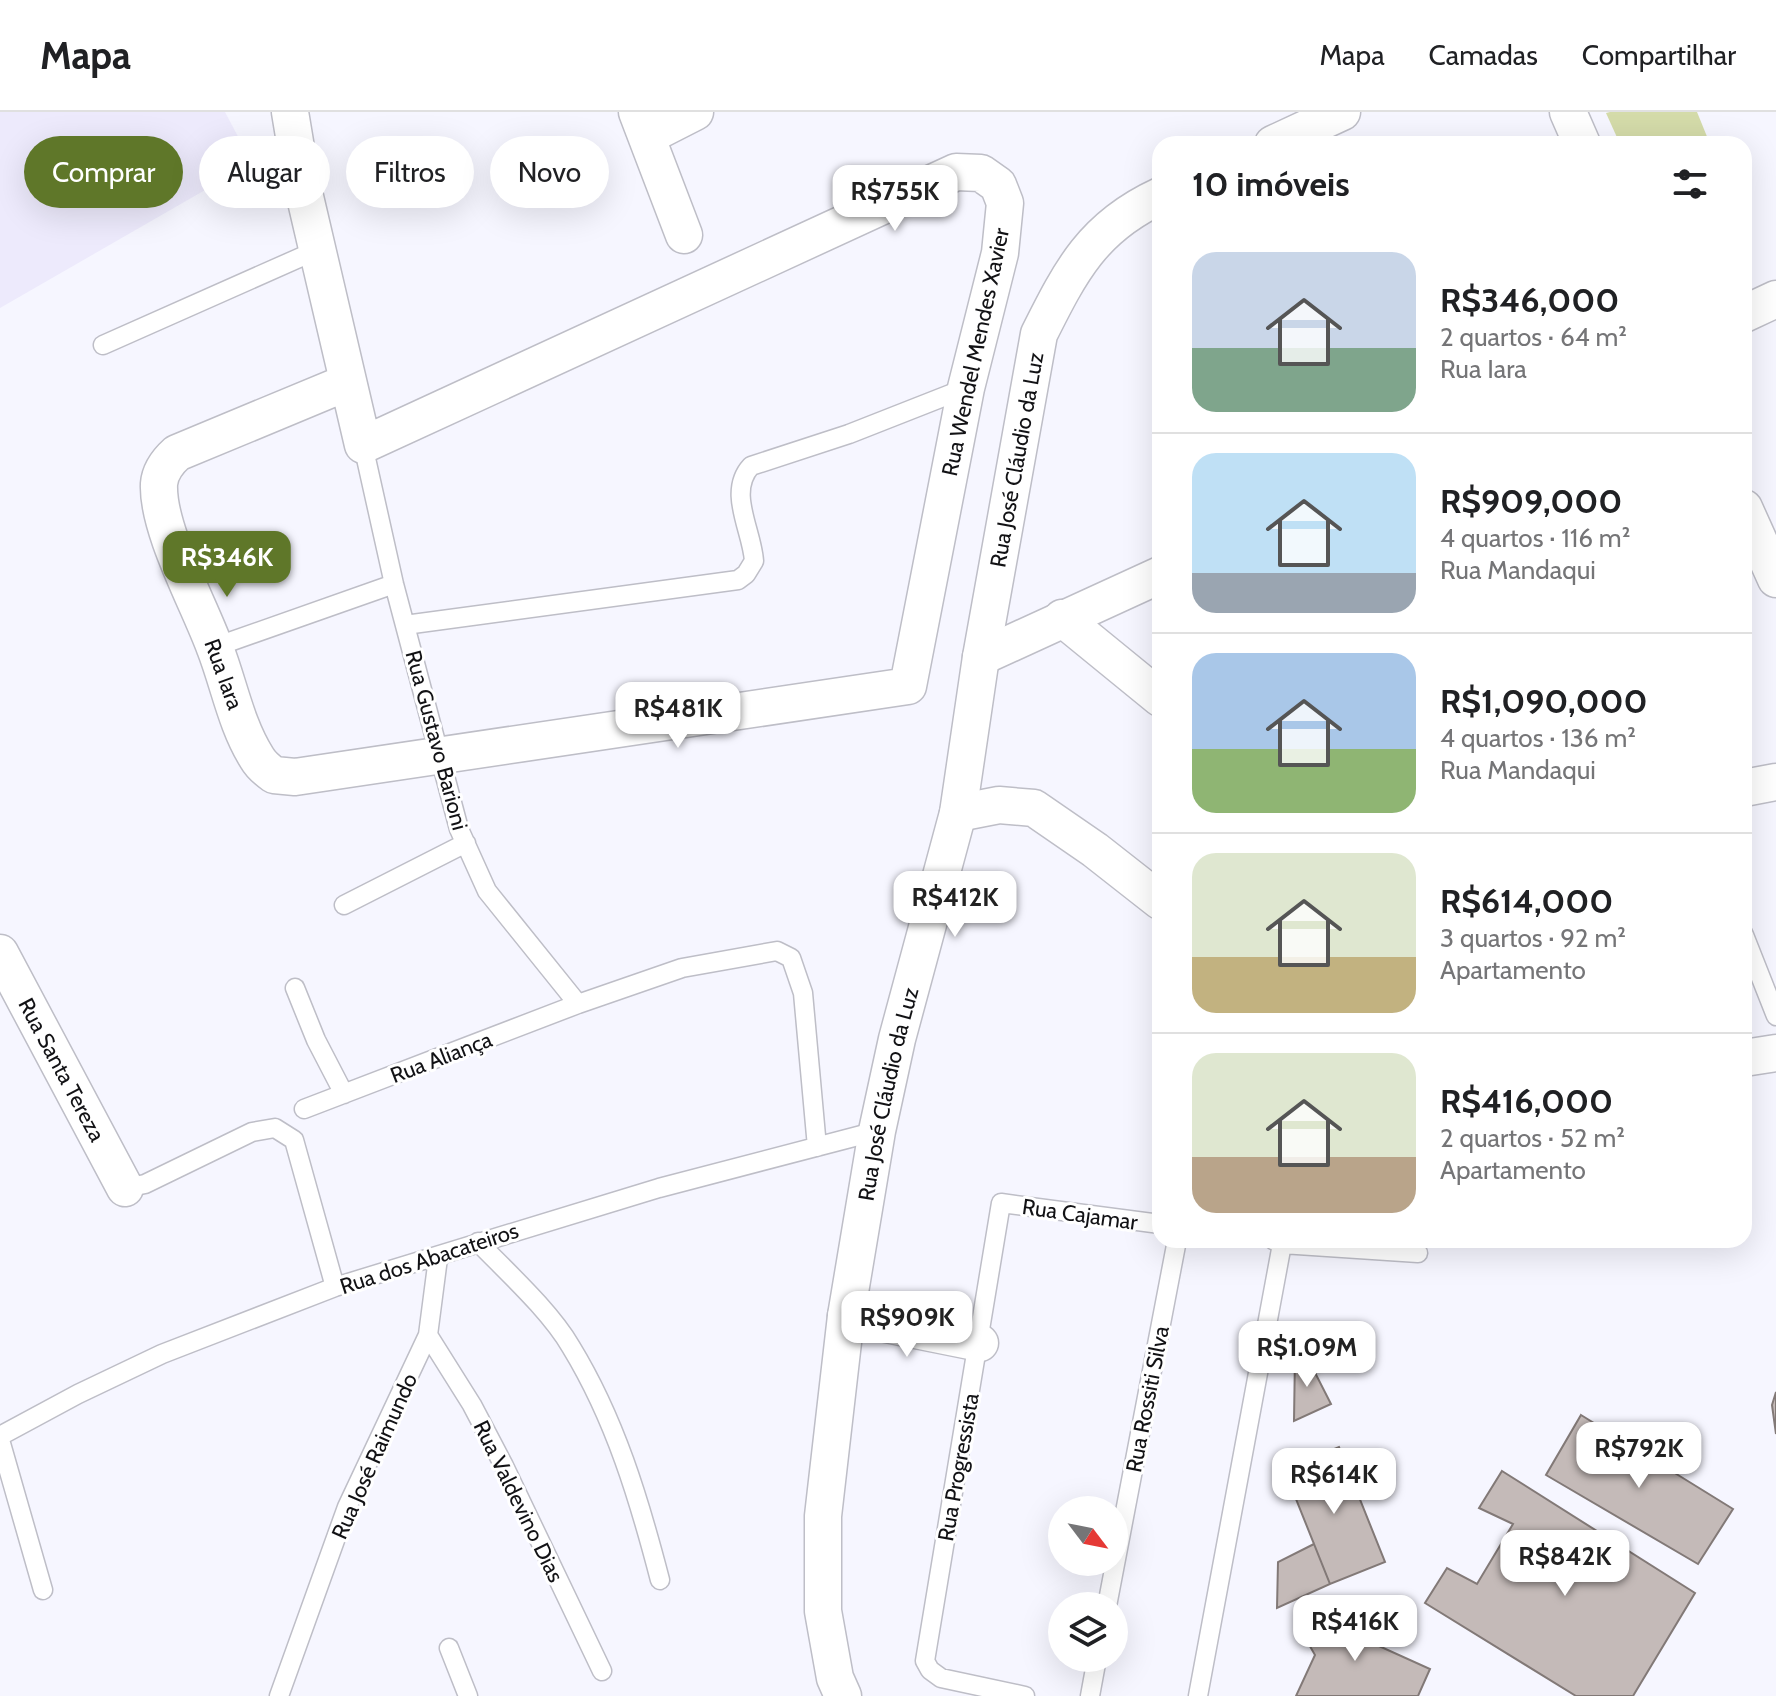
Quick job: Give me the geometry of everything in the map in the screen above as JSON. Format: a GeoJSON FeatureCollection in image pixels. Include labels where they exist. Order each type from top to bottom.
{"type":"FeatureCollection","features":[{"type":"Feature","properties":{"kind":"street"},"geometry":{"type":"LineString","coordinates":[[290,112],[302,184],[363,445]]}},
{"type":"Feature","properties":{"kind":"street"},"geometry":{"type":"LineString","coordinates":[[684,235],[642,124],[695,112]]}},
{"type":"Feature","properties":{"kind":"street"},"geometry":{"type":"LineString","coordinates":[[1290,136],[1342,112]]}},
{"type":"Feature","properties":{"kind":"street"},"geometry":{"type":"LineString","coordinates":[[1568,112],[1578,136]]}},
{"type":"Feature","properties":{"kind":"street","name":"Rua Wendel Mendes Xavier"},"geometry":{"type":"LineString","coordinates":[[363,445],[956,172],[981,173],[998,185],[1005,203],[1000,253],[966,388],[908,686],[438,754]]}},
{"type":"Feature","properties":{"kind":"street","name":"Rua José Cláudio da Luz"},"geometry":{"type":"LineString","coordinates":[[843,1696],[835,1678],[823,1611],[823,1516],[846,1316],[877,1131],[897,1039],[958,813],[981,657],[1039,334],[1087,250],[1104,231],[1152,200]]}},
{"type":"Feature","properties":{"kind":"street"},"geometry":{"type":"LineString","coordinates":[[1752,310],[1776,299]]}},
{"type":"Feature","properties":{"kind":"street","name":"Rua Iara"},"geometry":{"type":"LineString","coordinates":[[348,382],[177,453],[164,465],[159,482],[161,504],[177,558],[215,647],[246,736],[257,759],[274,775],[295,777],[438,754]]}},
{"type":"Feature","properties":{"kind":"street"},"geometry":{"type":"LineString","coordinates":[[1752,526],[1776,579]]}},
{"type":"Feature","properties":{"kind":"street"},"geometry":{"type":"LineString","coordinates":[[981,657],[1152,579]]}},
{"type":"Feature","properties":{"kind":"street"},"geometry":{"type":"LineString","coordinates":[[1062,618],[1152,691]]}},
{"type":"Feature","properties":{"kind":"street"},"geometry":{"type":"LineString","coordinates":[[1752,786],[1776,782]]}},
{"type":"Feature","properties":{"kind":"street"},"geometry":{"type":"LineString","coordinates":[[958,813],[999,805],[1034,808],[1152,895]]}},
{"type":"Feature","properties":{"kind":"street","name":"Rua Santa Tereza"},"geometry":{"type":"LineString","coordinates":[[0,953],[125,1188]]}},
{"type":"Feature","properties":{"kind":"street"},"geometry":{"type":"LineString","coordinates":[[1752,1057],[1776,1053]]}},
{"type":"Feature","properties":{"kind":"street"},"geometry":{"type":"LineString","coordinates":[[846,1316],[980,1343]]}},
{"type":"Feature","properties":{"kind":"lane"},"geometry":{"type":"LineString","coordinates":[[103,345],[317,250]]}},
{"type":"Feature","properties":{"kind":"lane"},"geometry":{"type":"LineString","coordinates":[[405,625],[738,580],[754,561],[740,486],[743,475],[751,466],[849,434],[966,388]]}},
{"type":"Feature","properties":{"kind":"lane","name":"Rua Gustavo Barioni"},"geometry":{"type":"LineString","coordinates":[[363,445],[394,584],[459,829],[487,891],[578,1004]]}},
{"type":"Feature","properties":{"kind":"lane"},"geometry":{"type":"LineString","coordinates":[[215,647],[394,584]]}},
{"type":"Feature","properties":{"kind":"lane"},"geometry":{"type":"LineString","coordinates":[[344,905],[466,843]]}},
{"type":"Feature","properties":{"kind":"lane","name":"Rua Aliança"},"geometry":{"type":"LineString","coordinates":[[304,1109],[578,1004],[682,968],[777,951],[791,958],[803,993],[817,1147]]}},
{"type":"Feature","properties":{"kind":"lane"},"geometry":{"type":"LineString","coordinates":[[1752,955],[1776,1016]]}},
{"type":"Feature","properties":{"kind":"lane"},"geometry":{"type":"LineString","coordinates":[[295,988],[316,1040],[344,1094]]}},
{"type":"Feature","properties":{"kind":"lane"},"geometry":{"type":"LineString","coordinates":[[125,1188],[145,1184],[252,1132],[275,1128],[294,1140],[335,1287]]}},
{"type":"Feature","properties":{"kind":"lane","name":"Rua dos Abacateiros"},"geometry":{"type":"LineString","coordinates":[[0,1438],[78,1394],[162,1354],[335,1287],[659,1188],[877,1131]]}},
{"type":"Feature","properties":{"kind":"lane","name":"Rua Cajamar"},"geometry":{"type":"LineString","coordinates":[[1001,1203],[1152,1223]]}},
{"type":"Feature","properties":{"kind":"lane","name":"Rua Progressista"},"geometry":{"type":"LineString","coordinates":[[1001,1203],[925,1661],[930,1670],[941,1678],[1025,1696]]}},
{"type":"Feature","properties":{"kind":"lane"},"geometry":{"type":"LineString","coordinates":[[478,1242],[527,1293],[570,1345],[604,1409],[639,1498],[660,1580]]}},
{"type":"Feature","properties":{"kind":"lane","name":"Rua Rossiti Silva"},"geometry":{"type":"LineString","coordinates":[[1110,1592],[1175,1248]]}},
{"type":"Feature","properties":{"kind":"lane"},"geometry":{"type":"LineString","coordinates":[[1198,1696],[1276,1248]]}},
{"type":"Feature","properties":{"kind":"lane"},"geometry":{"type":"LineString","coordinates":[[1354,1248],[1418,1253]]}},
{"type":"Feature","properties":{"kind":"lane","name":"Rua José Raimundo"},"geometry":{"type":"LineString","coordinates":[[279,1696],[347,1507],[428,1335],[438,1258]]}},
{"type":"Feature","properties":{"kind":"lane","name":"Rua Valdevino Dias"},"geometry":{"type":"LineString","coordinates":[[428,1335],[472,1405],[504,1466],[602,1671]]}},
{"type":"Feature","properties":{"kind":"lane"},"geometry":{"type":"LineString","coordinates":[[0,1438],[43,1590]]}},
{"type":"Feature","properties":{"kind":"lane"},"geometry":{"type":"LineString","coordinates":[[449,1648],[468,1696]]}},
{"type":"Feature","properties":{"kind":"lane"},"geometry":{"type":"LineString","coordinates":[[1090,1696],[1094,1672]]}},
{"type":"Feature","properties":{"kind":"shaded area"},"geometry":{"type":"Polygon","coordinates":[[[0,112],[225,112],[238,136],[199,136],[199,193],[183,203],[183,136],[24,136],[24,208],[174,208],[0,308],[0,112]]]}},
{"type":"Feature","properties":{"kind":"green space"},"geometry":{"type":"Polygon","coordinates":[[[1697,112],[1707,136],[1616,136],[1606,113],[1697,112]]]}},
{"type":"Feature","properties":{"kind":"building"},"geometry":{"type":"Polygon","coordinates":[[[1305,1353],[1331,1404],[1294,1421],[1295,1355],[1305,1353]]]}},
{"type":"Feature","properties":{"kind":"building"},"geometry":{"type":"Polygon","coordinates":[[[1776,1392],[1776,1434],[1772,1405],[1776,1392]]]}},
{"type":"Feature","properties":{"kind":"building"},"geometry":{"type":"Polygon","coordinates":[[[1581,1415],[1733,1509],[1698,1564],[1546,1475],[1581,1415]]]}},
{"type":"Feature","properties":{"kind":"building"},"geometry":{"type":"Polygon","coordinates":[[[1339,1447],[1385,1562],[1330,1584],[1284,1469],[1339,1447]]]}},
{"type":"Feature","properties":{"kind":"building"},"geometry":{"type":"Polygon","coordinates":[[[1502,1471],[1695,1593],[1633,1696],[1576,1696],[1425,1603],[1447,1568],[1477,1584],[1513,1524],[1479,1508],[1502,1471]]]}},
{"type":"Feature","properties":{"kind":"building"},"geometry":{"type":"Polygon","coordinates":[[[1314,1544],[1330,1584],[1277,1608],[1278,1562],[1314,1544]]]}},
{"type":"Feature","properties":{"kind":"building"},"geometry":{"type":"Polygon","coordinates":[[[1352,1605],[1359,1637],[1430,1669],[1418,1696],[1296,1696],[1315,1655],[1299,1627],[1352,1605]]]}}]}
